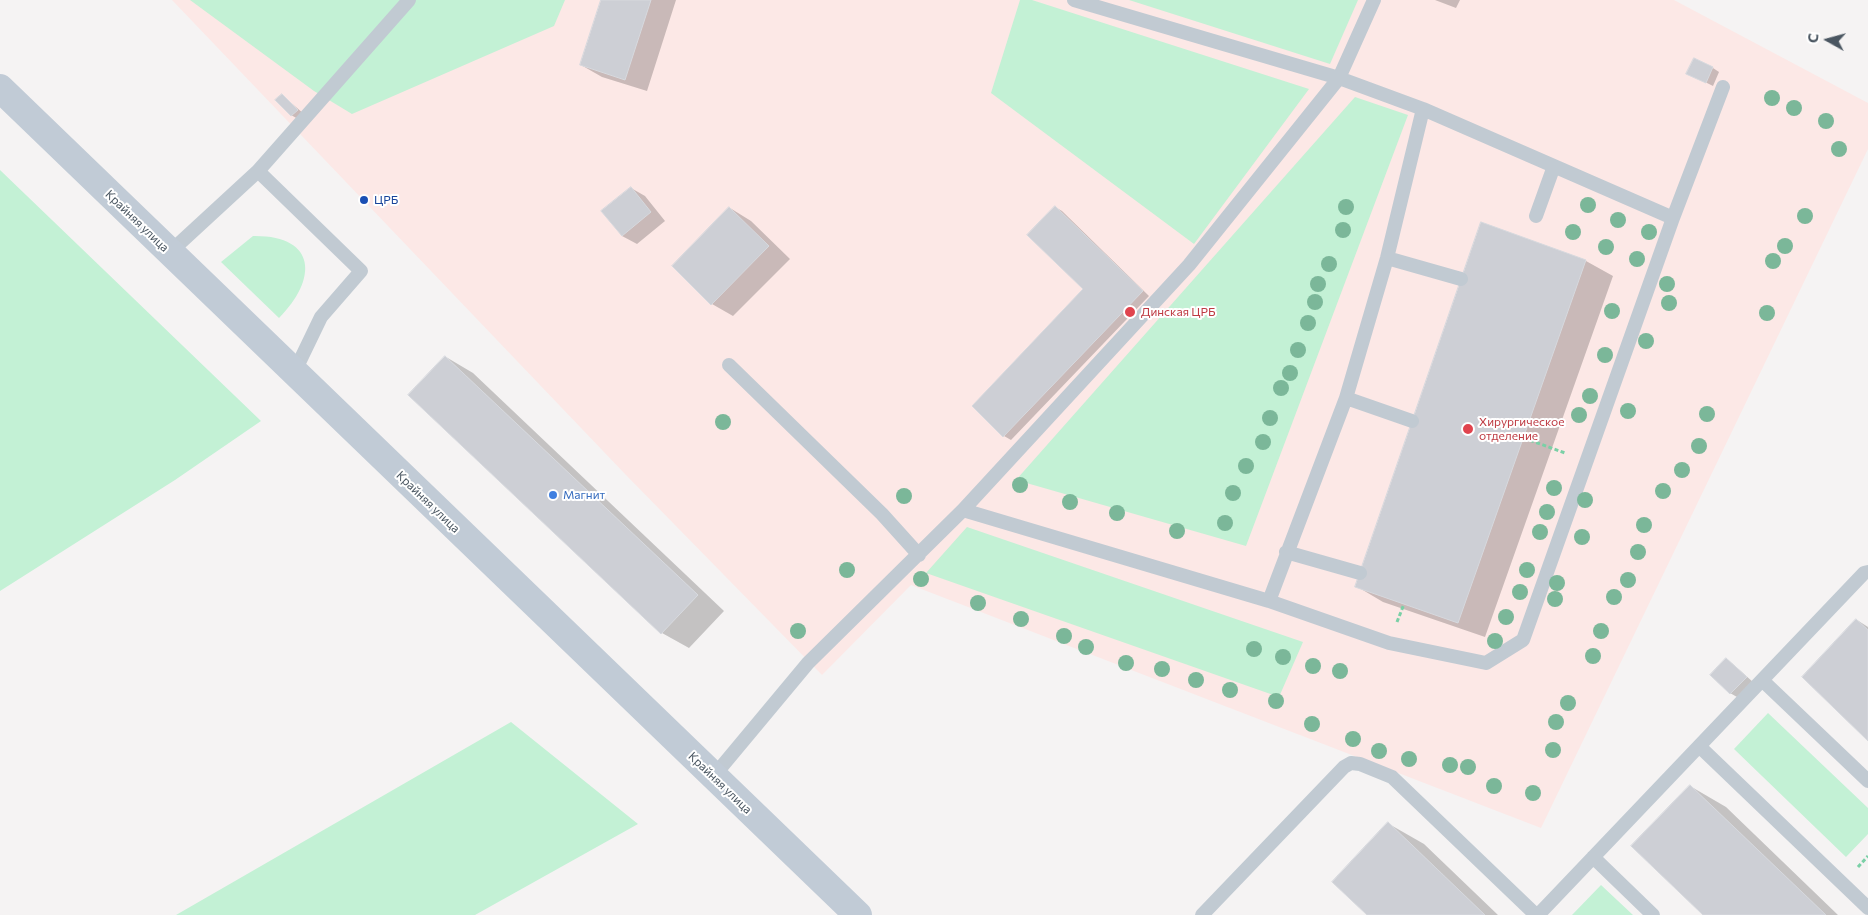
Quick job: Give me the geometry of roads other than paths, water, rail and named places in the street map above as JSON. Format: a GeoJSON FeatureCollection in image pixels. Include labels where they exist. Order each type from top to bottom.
{"type":"FeatureCollection","features":[{"type":"Feature","properties":{"kind":"main road","name":"Крайняя улица"},"geometry":{"type":"LineString","coordinates":[[0,88],[169,253],[858,915]]}},
{"type":"Feature","properties":{"kind":"lane"},"geometry":{"type":"LineString","coordinates":[[169,253],[258,171],[408,0]]}},
{"type":"Feature","properties":{"kind":"lane"},"geometry":{"type":"LineString","coordinates":[[1074,0],[1339,78],[1423,109],[1673,218]]}},
{"type":"Feature","properties":{"kind":"lane"},"geometry":{"type":"LineString","coordinates":[[713,777],[808,663],[963,510],[1189,265],[1339,78],[1374,0]]}},
{"type":"Feature","properties":{"kind":"lane"},"geometry":{"type":"LineString","coordinates":[[963,510],[1269,601],[1389,643],[1486,664],[1523,640],[1673,218],[1723,87]]}},
{"type":"Feature","properties":{"kind":"lane"},"geometry":{"type":"LineString","coordinates":[[1269,601],[1346,398],[1387,258],[1423,109]]}},
{"type":"Feature","properties":{"kind":"lane"},"geometry":{"type":"LineString","coordinates":[[1536,216],[1554,166]]}},
{"type":"Feature","properties":{"kind":"lane"},"geometry":{"type":"LineString","coordinates":[[258,171],[361,271],[321,317],[294,373]]}},
{"type":"Feature","properties":{"kind":"lane"},"geometry":{"type":"LineString","coordinates":[[1387,258],[1461,278]]}},
{"type":"Feature","properties":{"kind":"lane"},"geometry":{"type":"LineString","coordinates":[[729,365],[875,507],[919,554]]}},
{"type":"Feature","properties":{"kind":"lane"},"geometry":{"type":"LineString","coordinates":[[1346,398],[1412,421]]}},
{"type":"Feature","properties":{"kind":"lane"},"geometry":{"type":"LineString","coordinates":[[1286,552],[1360,573]]}},
{"type":"Feature","properties":{"kind":"lane"},"geometry":{"type":"LineString","coordinates":[[1202,915],[1344,767],[1351,763],[1360,764],[1392,777],[1537,915],[1868,572]]}},
{"type":"Feature","properties":{"kind":"lane"},"geometry":{"type":"LineString","coordinates":[[1762,680],[1868,781]]}},
{"type":"Feature","properties":{"kind":"lane"},"geometry":{"type":"LineString","coordinates":[[1699,746],[1868,908]]}},
{"type":"Feature","properties":{"kind":"lane"},"geometry":{"type":"LineString","coordinates":[[1593,857],[1653,915]]}},
{"type":"Feature","properties":{"kind":"place","name":"ЦРБ"},"geometry":{"type":"Point","coordinates":[364,200]}},
{"type":"Feature","properties":{"kind":"place","name":"Динская ЦРБ"},"geometry":{"type":"Point","coordinates":[1130,312]}},
{"type":"Feature","properties":{"kind":"place","name":"Хирургическое отделение"},"geometry":{"type":"Point","coordinates":[1468,429]}},
{"type":"Feature","properties":{"kind":"place","name":"Магнит"},"geometry":{"type":"Point","coordinates":[553,495]}}]}
